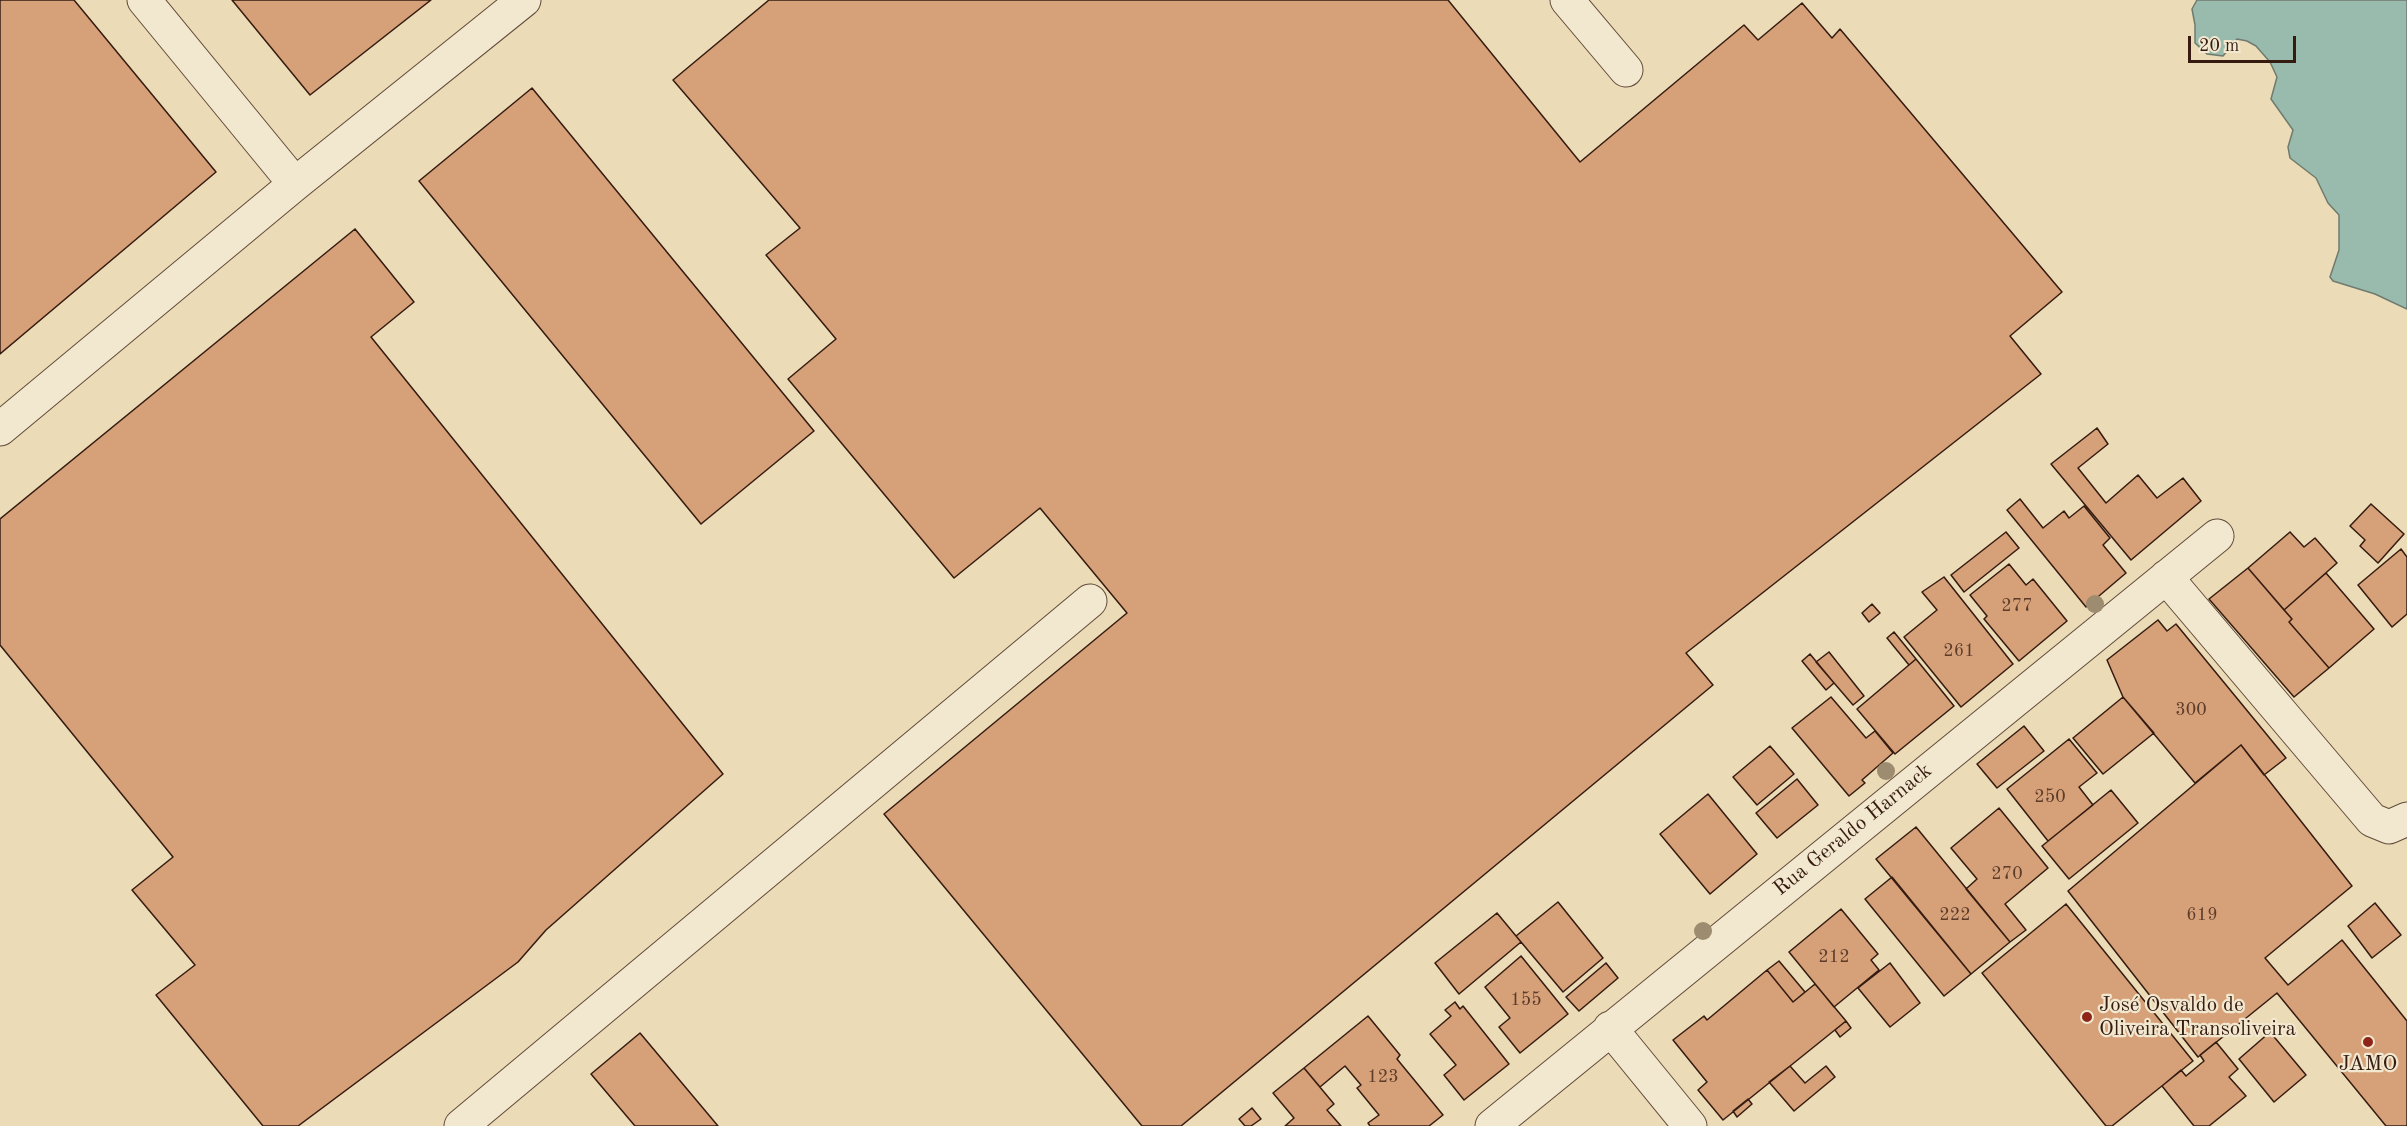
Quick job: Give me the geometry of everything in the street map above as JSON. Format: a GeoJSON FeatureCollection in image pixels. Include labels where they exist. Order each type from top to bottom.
{"type":"FeatureCollection","features":[{"type":"Feature","properties":{"kind":"street"},"geometry":{"type":"LineString","coordinates":[[144,0],[296,184]]}},
{"type":"Feature","properties":{"kind":"street"},"geometry":{"type":"LineString","coordinates":[[0,429],[296,184],[524,0]]}},
{"type":"Feature","properties":{"kind":"street"},"geometry":{"type":"LineString","coordinates":[[1567,0],[1626,70]]}},
{"type":"Feature","properties":{"kind":"street","name":"Rua Geraldo Harnack"},"geometry":{"type":"LineString","coordinates":[[1491,1126],[2217,536]]}},
{"type":"Feature","properties":{"kind":"street"},"geometry":{"type":"LineString","coordinates":[[2166,577],[2372,820],[2389,827],[2407,819]]}},
{"type":"Feature","properties":{"kind":"street"},"geometry":{"type":"LineString","coordinates":[[480,1120],[1090,601]]}},
{"type":"Feature","properties":{"kind":"street"},"geometry":{"type":"LineString","coordinates":[[1610,1028],[1690,1126]]}},
{"type":"Feature","properties":{"kind":"shaded area"},"geometry":{"type":"Polygon","coordinates":[[[2197,0],[2407,0],[2407,309],[2375,294],[2333,281],[2330,277],[2339,250],[2339,215],[2328,203],[2316,178],[2290,158],[2288,147],[2293,130],[2271,99],[2277,77],[2270,62],[2256,46],[2237,39],[2223,56],[2207,54],[2195,43],[2192,9],[2197,0]]]}},
{"type":"Feature","properties":{"kind":"building"},"geometry":{"type":"Polygon","coordinates":[[[0,0],[74,0],[216,172],[0,354],[0,0]]]}},
{"type":"Feature","properties":{"kind":"building"},"geometry":{"type":"Polygon","coordinates":[[[232,0],[431,0],[310,95],[232,0]]]}},
{"type":"Feature","properties":{"kind":"building"},"geometry":{"type":"Polygon","coordinates":[[[769,0],[1448,0],[1580,162],[1744,25],[1758,40],[1802,3],[1832,38],[1840,29],[2062,292],[2010,336],[2041,374],[1686,653],[1713,685],[1181,1126],[1142,1126],[884,814],[1127,613],[1040,508],[954,578],[788,379],[836,339],[766,255],[800,228],[673,80],[769,0]]]}},
{"type":"Feature","properties":{"kind":"building"},"geometry":{"type":"Polygon","coordinates":[[[532,88],[814,431],[701,524],[419,181],[532,88]]]}},
{"type":"Feature","properties":{"kind":"building"},"geometry":{"type":"Polygon","coordinates":[[[355,229],[414,302],[371,337],[723,774],[546,930],[518,962],[298,1126],[263,1126],[156,995],[195,965],[132,890],[173,857],[0,645],[0,519],[355,229]]]}},
{"type":"Feature","properties":{"kind":"building"},"geometry":{"type":"Polygon","coordinates":[[[2097,428],[2108,444],[2078,468],[2106,503],[2138,475],[2157,498],[2183,478],[2201,501],[2131,560],[2051,464],[2097,428]]]}},
{"type":"Feature","properties":{"kind":"building"},"geometry":{"type":"Polygon","coordinates":[[[2020,499],[2043,528],[2064,511],[2069,518],[2084,506],[2110,538],[2103,545],[2126,573],[2086,607],[2007,510],[2020,499]]]}},
{"type":"Feature","properties":{"kind":"building"},"geometry":{"type":"Polygon","coordinates":[[[2371,504],[2404,534],[2378,563],[2360,546],[2365,540],[2350,526],[2371,504]]]}},
{"type":"Feature","properties":{"kind":"building"},"geometry":{"type":"Polygon","coordinates":[[[2006,532],[2019,548],[1964,592],[1951,575],[2006,532]]]}},
{"type":"Feature","properties":{"kind":"building"},"geometry":{"type":"Polygon","coordinates":[[[2290,532],[2304,547],[2315,538],[2337,563],[2284,610],[2248,568],[2290,532]]]}},
{"type":"Feature","properties":{"kind":"building"},"geometry":{"type":"Polygon","coordinates":[[[2401,549],[2407,557],[2407,614],[2392,627],[2358,585],[2401,549]]]}},
{"type":"Feature","properties":{"kind":"building"},"geometry":{"type":"Polygon","coordinates":[[[2009,564],[2026,585],[2033,579],[2067,621],[2019,661],[1984,619],[1987,616],[1970,595],[2009,564]]]}},
{"type":"Feature","properties":{"kind":"building"},"geometry":{"type":"Polygon","coordinates":[[[2248,568],[2292,619],[2289,622],[2329,668],[2294,697],[2209,599],[2248,568]]]}},
{"type":"Feature","properties":{"kind":"building"},"geometry":{"type":"Polygon","coordinates":[[[2326,573],[2374,629],[2329,668],[2289,622],[2292,619],[2284,610],[2326,573]]]}},
{"type":"Feature","properties":{"kind":"building"},"geometry":{"type":"Polygon","coordinates":[[[1944,577],[2013,664],[1961,707],[1904,637],[1937,610],[1922,592],[1944,577]]]}},
{"type":"Feature","properties":{"kind":"building"},"geometry":{"type":"Polygon","coordinates":[[[1872,604],[1880,613],[1869,622],[1862,613],[1872,604]]]}},
{"type":"Feature","properties":{"kind":"building"},"geometry":{"type":"Polygon","coordinates":[[[2158,620],[2167,631],[2176,624],[2286,758],[2264,775],[2241,745],[2195,783],[2123,697],[2107,660],[2158,620]]]}},
{"type":"Feature","properties":{"kind":"building"},"geometry":{"type":"Polygon","coordinates":[[[1894,632],[1916,659],[1909,665],[1887,638],[1894,632]]]}},
{"type":"Feature","properties":{"kind":"building"},"geometry":{"type":"Polygon","coordinates":[[[1829,652],[1864,696],[1853,705],[1816,662],[1829,652]]]}},
{"type":"Feature","properties":{"kind":"building"},"geometry":{"type":"Polygon","coordinates":[[[1810,654],[1834,683],[1826,690],[1802,661],[1810,654]]]}},
{"type":"Feature","properties":{"kind":"building"},"geometry":{"type":"Polygon","coordinates":[[[1916,659],[1954,706],[1895,754],[1857,709],[1916,659]]]}},
{"type":"Feature","properties":{"kind":"building"},"geometry":{"type":"Polygon","coordinates":[[[1831,697],[1866,738],[1875,731],[1893,753],[1862,780],[1865,783],[1849,796],[1792,728],[1831,697]]]}},
{"type":"Feature","properties":{"kind":"building"},"geometry":{"type":"Polygon","coordinates":[[[2123,697],[2154,733],[2103,774],[2073,738],[2123,697]]]}},
{"type":"Feature","properties":{"kind":"building"},"geometry":{"type":"Polygon","coordinates":[[[2024,726],[2044,751],[1997,788],[1977,764],[2024,726]]]}},
{"type":"Feature","properties":{"kind":"building"},"geometry":{"type":"Polygon","coordinates":[[[2069,739],[2097,773],[2079,787],[2093,805],[2048,841],[2007,789],[2069,739]]]}},
{"type":"Feature","properties":{"kind":"building"},"geometry":{"type":"Polygon","coordinates":[[[2241,745],[2352,886],[2265,958],[2288,985],[2342,940],[2407,1021],[2407,1126],[2386,1126],[2277,993],[2198,1057],[2068,891],[2241,745]]]}},
{"type":"Feature","properties":{"kind":"building"},"geometry":{"type":"Polygon","coordinates":[[[1770,746],[1794,774],[1757,805],[1733,777],[1770,746]]]}},
{"type":"Feature","properties":{"kind":"building"},"geometry":{"type":"Polygon","coordinates":[[[1797,779],[1818,805],[1777,838],[1756,813],[1797,779]]]}},
{"type":"Feature","properties":{"kind":"building"},"geometry":{"type":"Polygon","coordinates":[[[2111,790],[2138,823],[2069,879],[2042,846],[2111,790]]]}},
{"type":"Feature","properties":{"kind":"building"},"geometry":{"type":"Polygon","coordinates":[[[1708,794],[1757,854],[1710,894],[1660,834],[1708,794]]]}},
{"type":"Feature","properties":{"kind":"building"},"geometry":{"type":"Polygon","coordinates":[[[1999,808],[2048,868],[2005,904],[2026,930],[2010,942],[1966,889],[1977,879],[1951,848],[1999,808]]]}},
{"type":"Feature","properties":{"kind":"building"},"geometry":{"type":"Polygon","coordinates":[[[1916,827],[2010,942],[1971,974],[1876,859],[1916,827]]]}},
{"type":"Feature","properties":{"kind":"building"},"geometry":{"type":"Polygon","coordinates":[[[1892,877],[1971,974],[1944,996],[1865,899],[1892,877]]]}},
{"type":"Feature","properties":{"kind":"building"},"geometry":{"type":"Polygon","coordinates":[[[1558,902],[1603,958],[1563,992],[1516,936],[1558,902]]]}},
{"type":"Feature","properties":{"kind":"building"},"geometry":{"type":"Polygon","coordinates":[[[2375,903],[2401,935],[2372,958],[2348,926],[2375,903]]]}},
{"type":"Feature","properties":{"kind":"building","name":"José Osvaldo de Oliveira Transoliveira"},"geometry":{"type":"Polygon","coordinates":[[[2066,904],[2193,1061],[2112,1126],[2106,1126],[1982,973],[2066,904]]]}},
{"type":"Feature","properties":{"kind":"building"},"geometry":{"type":"Polygon","coordinates":[[[1841,909],[1878,954],[1871,960],[1879,970],[1834,1007],[1789,952],[1841,909]]]}},
{"type":"Feature","properties":{"kind":"building"},"geometry":{"type":"Polygon","coordinates":[[[1497,913],[1521,942],[1459,994],[1435,963],[1497,913]]]}},
{"type":"Feature","properties":{"kind":"building"},"geometry":{"type":"Polygon","coordinates":[[[1521,956],[1568,1014],[1520,1053],[1499,1027],[1510,1018],[1485,987],[1521,956]]]}},
{"type":"Feature","properties":{"kind":"building"},"geometry":{"type":"Polygon","coordinates":[[[1779,961],[1805,992],[1793,1002],[1767,970],[1779,961]]]}},
{"type":"Feature","properties":{"kind":"building"},"geometry":{"type":"Polygon","coordinates":[[[1606,963],[1618,978],[1579,1011],[1566,997],[1606,963]]]}},
{"type":"Feature","properties":{"kind":"building"},"geometry":{"type":"Polygon","coordinates":[[[1890,963],[1920,1003],[1890,1027],[1858,988],[1890,963]]]}},
{"type":"Feature","properties":{"kind":"building"},"geometry":{"type":"Polygon","coordinates":[[[1767,970],[1793,1002],[1815,984],[1846,1021],[1723,1120],[1698,1090],[1707,1082],[1673,1040],[1704,1016],[1707,1020],[1767,970]]]}},
{"type":"Feature","properties":{"kind":"building"},"geometry":{"type":"Polygon","coordinates":[[[1455,1002],[1460,1009],[1463,1006],[1509,1064],[1464,1100],[1444,1075],[1456,1065],[1430,1034],[1451,1016],[1445,1010],[1455,1002]]]}},
{"type":"Feature","properties":{"kind":"building"},"geometry":{"type":"Polygon","coordinates":[[[1368,1016],[1400,1055],[1397,1059],[1443,1115],[1429,1126],[1370,1126],[1368,1123],[1379,1115],[1357,1088],[1361,1085],[1345,1066],[1320,1087],[1304,1068],[1368,1016]]]}},
{"type":"Feature","properties":{"kind":"building"},"geometry":{"type":"Polygon","coordinates":[[[1846,1021],[1851,1028],[1840,1037],[1835,1030],[1846,1021]]]}},
{"type":"Feature","properties":{"kind":"building"},"geometry":{"type":"Polygon","coordinates":[[[2270,1032],[2306,1075],[2274,1102],[2239,1059],[2270,1032]]]}},
{"type":"Feature","properties":{"kind":"building"},"geometry":{"type":"Polygon","coordinates":[[[640,1033],[718,1126],[635,1126],[591,1074],[640,1033]]]}},
{"type":"Feature","properties":{"kind":"building"},"geometry":{"type":"Polygon","coordinates":[[[2216,1042],[2238,1069],[2229,1077],[2246,1096],[2209,1126],[2194,1126],[2162,1086],[2181,1070],[2186,1076],[2204,1061],[2200,1055],[2216,1042]]]}},
{"type":"Feature","properties":{"kind":"building"},"geometry":{"type":"Polygon","coordinates":[[[1790,1066],[1805,1083],[1826,1066],[1835,1077],[1794,1111],[1769,1082],[1790,1066]]]}},
{"type":"Feature","properties":{"kind":"building"},"geometry":{"type":"Polygon","coordinates":[[[1304,1068],[1334,1104],[1327,1110],[1341,1126],[1285,1126],[1294,1118],[1273,1093],[1304,1068]]]}},
{"type":"Feature","properties":{"kind":"building"},"geometry":{"type":"Polygon","coordinates":[[[1748,1099],[1752,1104],[1737,1117],[1733,1111],[1748,1099]]]}},
{"type":"Feature","properties":{"kind":"building"},"geometry":{"type":"Polygon","coordinates":[[[1252,1108],[1261,1119],[1251,1126],[1245,1126],[1239,1119],[1252,1108]]]}},
{"type":"Feature","properties":{"kind":"place","name":"José Osvaldo de Oliveira Transoliveira"},"geometry":{"type":"Point","coordinates":[2087,1017]}},
{"type":"Feature","properties":{"kind":"place","name":"JAMO"},"geometry":{"type":"Point","coordinates":[2368,1042]}}]}
